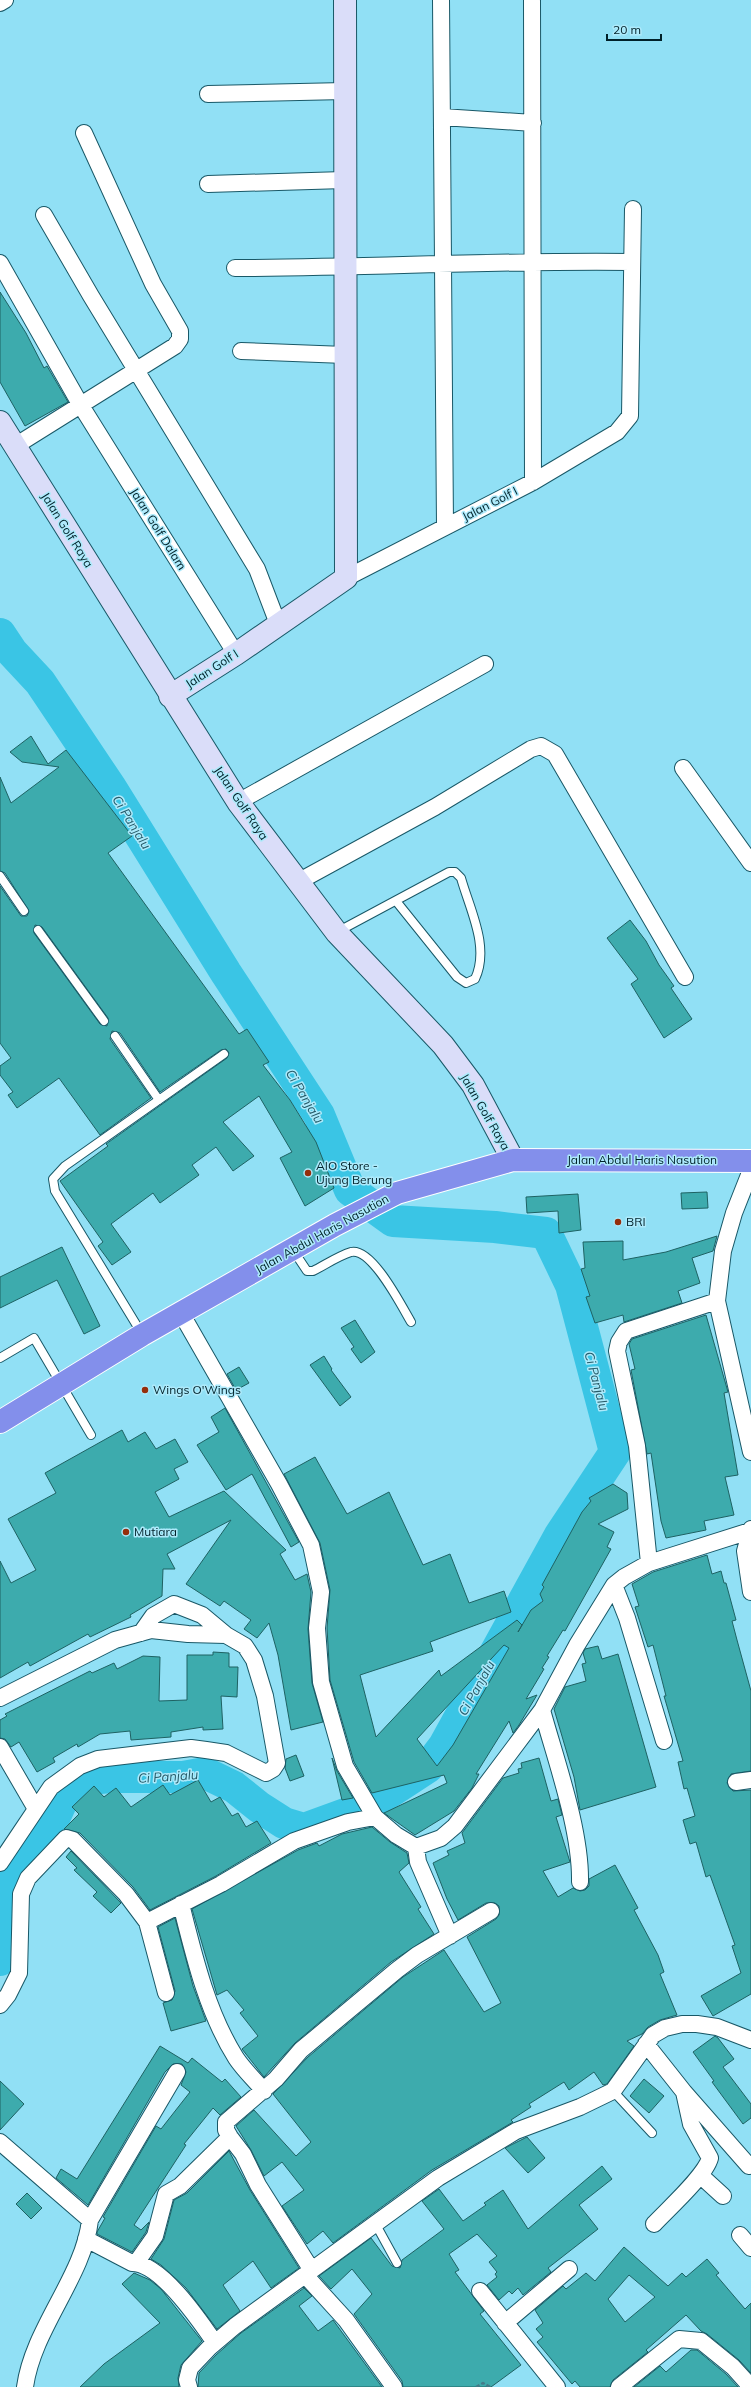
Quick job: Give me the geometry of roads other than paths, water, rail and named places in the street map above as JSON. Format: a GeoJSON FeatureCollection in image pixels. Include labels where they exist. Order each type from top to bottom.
{"type":"FeatureCollection","features":[{"type":"Feature","properties":{"kind":"highway","name":"Jalan Abdul Haris Nasution"},"geometry":{"type":"LineString","coordinates":[[0,1422],[142,1335],[335,1225],[397,1193],[512,1160],[751,1160]]}},
{"type":"Feature","properties":{"kind":"street"},"geometry":{"type":"LineString","coordinates":[[0,2],[5,0]]}},
{"type":"Feature","properties":{"kind":"street"},"geometry":{"type":"LineString","coordinates":[[345,0],[344,268],[346,578]]}},
{"type":"Feature","properties":{"kind":"street"},"geometry":{"type":"LineString","coordinates":[[441,0],[445,527]]}},
{"type":"Feature","properties":{"kind":"street"},"geometry":{"type":"LineString","coordinates":[[532,1],[533,482]]}},
{"type":"Feature","properties":{"kind":"street"},"geometry":{"type":"LineString","coordinates":[[208,94],[345,91]]}},
{"type":"Feature","properties":{"kind":"street"},"geometry":{"type":"LineString","coordinates":[[442,117],[532,123]]}},
{"type":"Feature","properties":{"kind":"street"},"geometry":{"type":"LineString","coordinates":[[15,446],[80,404],[138,371],[175,346],[180,339],[180,331],[153,284],[84,133]]}},
{"type":"Feature","properties":{"kind":"street"},"geometry":{"type":"LineString","coordinates":[[208,184],[344,180]]}},
{"type":"Feature","properties":{"kind":"street","name":"Jalan Golf I"},"geometry":{"type":"LineString","coordinates":[[170,696],[236,654],[346,578],[533,482],[617,432],[630,416],[633,209]]}},
{"type":"Feature","properties":{"kind":"street"},"geometry":{"type":"LineString","coordinates":[[44,215],[257,569],[278,624]]}},
{"type":"Feature","properties":{"kind":"street"},"geometry":{"type":"LineString","coordinates":[[235,268],[344,268],[533,261],[632,262]]}},
{"type":"Feature","properties":{"kind":"street","name":"Jalan Golf Dalam"},"geometry":{"type":"LineString","coordinates":[[0,263],[80,404],[236,654]]}},
{"type":"Feature","properties":{"kind":"street"},"geometry":{"type":"LineString","coordinates":[[241,351],[345,356]]}},
{"type":"Feature","properties":{"kind":"street","name":"Jalan Golf Raya"},"geometry":{"type":"LineString","coordinates":[[0,422],[170,696],[238,802],[298,884],[337,933],[443,1046],[473,1085],[512,1160]]}},
{"type":"Feature","properties":{"kind":"street"},"geometry":{"type":"LineString","coordinates":[[238,802],[485,664]]}},
{"type":"Feature","properties":{"kind":"street"},"geometry":{"type":"LineString","coordinates":[[298,884],[305,878],[435,806],[531,749],[542,746],[555,754],[685,977]]}},
{"type":"Feature","properties":{"kind":"street"},"geometry":{"type":"LineString","coordinates":[[683,768],[751,863]]}},
{"type":"Feature","properties":{"kind":"street"},"geometry":{"type":"LineString","coordinates":[[751,1170],[734,1213],[723,1251],[717,1301],[751,1452]]}},
{"type":"Feature","properties":{"kind":"street"},"geometry":{"type":"LineString","coordinates":[[650,1563],[637,1446],[616,1352],[619,1342],[626,1331],[717,1301]]}},
{"type":"Feature","properties":{"kind":"street"},"geometry":{"type":"LineString","coordinates":[[181,1313],[275,1477],[311,1545],[321,1592],[317,1628],[321,1682],[345,1766],[374,1816],[396,1835],[416,1847]]}},
{"type":"Feature","properties":{"kind":"street"},"geometry":{"type":"LineString","coordinates":[[416,1847],[441,1838],[455,1826],[542,1710],[577,1645],[614,1585],[624,1577],[650,1563],[751,1530]]}},
{"type":"Feature","properties":{"kind":"street"},"geometry":{"type":"LineString","coordinates":[[751,1530],[745,1551],[751,1592]]}},
{"type":"Feature","properties":{"kind":"street"},"geometry":{"type":"LineString","coordinates":[[614,1585],[627,1618],[664,1741]]}},
{"type":"Feature","properties":{"kind":"street"},"geometry":{"type":"LineString","coordinates":[[0,1863],[51,1787],[80,1766],[98,1759],[191,1748],[226,1753],[266,1773],[273,1769],[276,1757],[265,1696],[254,1660],[244,1646],[226,1635],[202,1615],[174,1604],[153,1616],[141,1633]]}},
{"type":"Feature","properties":{"kind":"street"},"geometry":{"type":"LineString","coordinates":[[0,1698],[115,1640],[151,1630],[188,1634],[226,1635]]}},
{"type":"Feature","properties":{"kind":"street"},"geometry":{"type":"LineString","coordinates":[[542,1710],[560,1774],[579,1856],[580,1882]]}},
{"type":"Feature","properties":{"kind":"street"},"geometry":{"type":"LineString","coordinates":[[0,1747],[36,1808]]}},
{"type":"Feature","properties":{"kind":"street"},"geometry":{"type":"LineString","coordinates":[[146,1922],[233,1877],[294,1841],[348,1822],[374,1816]]}},
{"type":"Feature","properties":{"kind":"street"},"geometry":{"type":"LineString","coordinates":[[0,2004],[8,1995],[19,1973],[21,1894],[28,1878],[66,1838],[73,1840],[126,1894],[146,1922],[166,1993]]}},
{"type":"Feature","properties":{"kind":"street"},"geometry":{"type":"LineString","coordinates":[[416,1847],[418,1862],[450,1936]]}},
{"type":"Feature","properties":{"kind":"street"},"geometry":{"type":"LineString","coordinates":[[181,1904],[198,1971],[219,2027],[237,2059],[264,2090]]}},
{"type":"Feature","properties":{"kind":"street"},"geometry":{"type":"LineString","coordinates":[[394,2387],[346,2320],[308,2272],[258,2185],[243,2154],[230,2137],[225,2126],[228,2119],[264,2090],[313,2039],[417,1955],[490,1911]]}},
{"type":"Feature","properties":{"kind":"street"},"geometry":{"type":"LineString","coordinates":[[189,2387],[187,2380],[190,2368],[215,2343],[235,2326],[438,2178],[516,2131],[580,2107],[613,2092],[653,2035],[665,2028],[682,2024],[716,2027],[750,2040]]}},
{"type":"Feature","properties":{"kind":"street"},"geometry":{"type":"LineString","coordinates":[[646,2044],[684,2092],[749,2166]]}},
{"type":"Feature","properties":{"kind":"street"},"geometry":{"type":"LineString","coordinates":[[25,2387],[32,2356],[86,2239],[90,2220],[177,2072]]}},
{"type":"Feature","properties":{"kind":"street"},"geometry":{"type":"LineString","coordinates":[[654,2224],[700,2175],[708,2165],[710,2158],[691,2124],[684,2092]]}},
{"type":"Feature","properties":{"kind":"street"},"geometry":{"type":"LineString","coordinates":[[136,2263],[155,2236],[166,2194],[180,2186],[230,2137]]}},
{"type":"Feature","properties":{"kind":"street"},"geometry":{"type":"LineString","coordinates":[[0,2142],[90,2220]]}},
{"type":"Feature","properties":{"kind":"street"},"geometry":{"type":"LineString","coordinates":[[700,2175],[722,2196]]}},
{"type":"Feature","properties":{"kind":"street"},"geometry":{"type":"LineString","coordinates":[[740,2234],[751,2248]]}},
{"type":"Feature","properties":{"kind":"street"},"geometry":{"type":"LineString","coordinates":[[86,2239],[156,2273],[177,2292],[215,2343]]}},
{"type":"Feature","properties":{"kind":"street"},"geometry":{"type":"LineString","coordinates":[[504,2323],[569,2268]]}},
{"type":"Feature","properties":{"kind":"street"},"geometry":{"type":"LineString","coordinates":[[480,2292],[556,2386]]}},
{"type":"Feature","properties":{"kind":"street"},"geometry":{"type":"LineString","coordinates":[[619,2387],[678,2339],[701,2341],[733,2367],[751,2387]]}},
{"type":"Feature","properties":{"kind":"lane"},"geometry":{"type":"LineString","coordinates":[[337,933],[449,872],[455,872],[461,878],[482,948],[480,968],[475,979],[466,983],[457,977],[396,901]]}},
{"type":"Feature","properties":{"kind":"lane"},"geometry":{"type":"LineString","coordinates":[[0,876],[24,910]]}},
{"type":"Feature","properties":{"kind":"lane"},"geometry":{"type":"LineString","coordinates":[[38,930],[104,1021]]}},
{"type":"Feature","properties":{"kind":"lane"},"geometry":{"type":"LineString","coordinates":[[115,1036],[159,1100]]}},
{"type":"Feature","properties":{"kind":"lane"},"geometry":{"type":"LineString","coordinates":[[142,1335],[55,1191],[53,1179],[65,1166],[224,1054]]}},
{"type":"Feature","properties":{"kind":"lane"},"geometry":{"type":"LineString","coordinates":[[293,1249],[307,1271],[312,1271],[352,1252],[361,1254],[372,1262],[381,1273],[411,1322]]}},
{"type":"Feature","properties":{"kind":"lane"},"geometry":{"type":"LineString","coordinates":[[0,1358],[34,1338],[91,1435]]}},
{"type":"Feature","properties":{"kind":"lane"},"geometry":{"type":"LineString","coordinates":[[613,2092],[652,2133]]}},
{"type":"Feature","properties":{"kind":"lane"},"geometry":{"type":"LineString","coordinates":[[375,2223],[397,2263]]}},
{"type":"Feature","properties":{"kind":"waterway","name":"Ci Panjalu"},"geometry":{"type":"LineString","coordinates":[[0,634],[12,652],[40,682],[111,788],[226,973],[319,1115],[350,1190],[393,1221],[495,1227],[546,1233],[571,1285],[615,1452],[560,1535],[444,1746],[428,1767],[370,1805],[304,1829],[284,1823],[259,1807],[234,1787],[205,1773],[183,1777],[111,1777],[89,1779],[63,1799],[46,1836],[4,1893],[0,1960]]}},
{"type":"Feature","properties":{"kind":"place","name":"AIO Store - Ujung Berung"},"geometry":{"type":"Point","coordinates":[308,1173]}},
{"type":"Feature","properties":{"kind":"place","name":"BRI"},"geometry":{"type":"Point","coordinates":[618,1222]}},
{"type":"Feature","properties":{"kind":"place","name":"Wings O'Wings"},"geometry":{"type":"Point","coordinates":[145,1390]}},
{"type":"Feature","properties":{"kind":"place","name":"Mutiara"},"geometry":{"type":"Point","coordinates":[126,1532]}}]}
